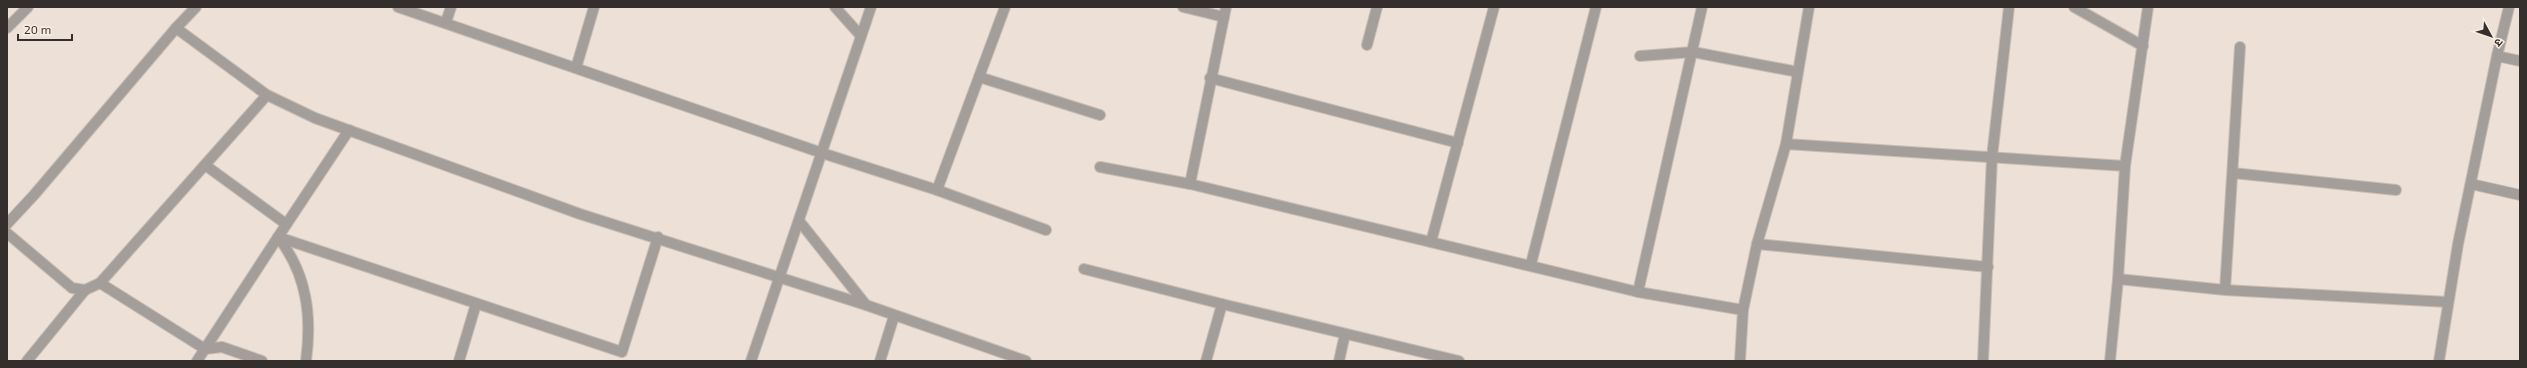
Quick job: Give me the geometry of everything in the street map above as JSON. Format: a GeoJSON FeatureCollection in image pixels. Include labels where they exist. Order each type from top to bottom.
{"type":"FeatureCollection","features":[{"type":"Feature","properties":{"kind":"street"},"geometry":{"type":"LineString","coordinates":[[7,28],[28,7]]}},
{"type":"Feature","properties":{"kind":"street"},"geometry":{"type":"LineString","coordinates":[[7,224],[34,195],[176,28],[196,7]]}},
{"type":"Feature","properties":{"kind":"street"},"geometry":{"type":"LineString","coordinates":[[398,7],[446,22],[822,153],[937,190],[1046,230]]}},
{"type":"Feature","properties":{"kind":"street"},"geometry":{"type":"LineString","coordinates":[[446,22],[451,7]]}},
{"type":"Feature","properties":{"kind":"street"},"geometry":{"type":"LineString","coordinates":[[576,68],[594,7]]}},
{"type":"Feature","properties":{"kind":"street"},"geometry":{"type":"LineString","coordinates":[[835,7],[862,36]]}},
{"type":"Feature","properties":{"kind":"street"},"geometry":{"type":"LineString","coordinates":[[751,361],[800,222],[871,7]]}},
{"type":"Feature","properties":{"kind":"street"},"geometry":{"type":"LineString","coordinates":[[937,190],[1005,7]]}},
{"type":"Feature","properties":{"kind":"street"},"geometry":{"type":"LineString","coordinates":[[1183,7],[1225,12],[1210,78],[1190,184]]}},
{"type":"Feature","properties":{"kind":"street"},"geometry":{"type":"LineString","coordinates":[[1366,45],[1377,7]]}},
{"type":"Feature","properties":{"kind":"street"},"geometry":{"type":"LineString","coordinates":[[1431,242],[1494,7]]}},
{"type":"Feature","properties":{"kind":"street"},"geometry":{"type":"LineString","coordinates":[[1531,264],[1596,7]]}},
{"type":"Feature","properties":{"kind":"street"},"geometry":{"type":"LineString","coordinates":[[1638,292],[1702,7]]}},
{"type":"Feature","properties":{"kind":"street"},"geometry":{"type":"LineString","coordinates":[[1740,361],[1743,310],[1757,244],[1786,144],[1809,7]]}},
{"type":"Feature","properties":{"kind":"street"},"geometry":{"type":"LineString","coordinates":[[1983,361],[1992,157],[2009,7]]}},
{"type":"Feature","properties":{"kind":"street"},"geometry":{"type":"LineString","coordinates":[[2074,7],[2143,46]]}},
{"type":"Feature","properties":{"kind":"street"},"geometry":{"type":"LineString","coordinates":[[2110,361],[2118,279],[2125,166],[2148,7]]}},
{"type":"Feature","properties":{"kind":"street"},"geometry":{"type":"LineString","coordinates":[[2439,361],[2448,302],[2471,184],[2497,56],[2509,7]]}},
{"type":"Feature","properties":{"kind":"street"},"geometry":{"type":"LineString","coordinates":[[176,28],[267,95],[314,118],[580,214],[658,237],[866,305],[1026,361]]}},
{"type":"Feature","properties":{"kind":"street"},"geometry":{"type":"LineString","coordinates":[[2225,290],[2240,47]]}},
{"type":"Feature","properties":{"kind":"street"},"geometry":{"type":"LineString","coordinates":[[1640,56],[1672,52],[1693,52],[1798,72]]}},
{"type":"Feature","properties":{"kind":"street"},"geometry":{"type":"LineString","coordinates":[[2497,56],[2520,61]]}},
{"type":"Feature","properties":{"kind":"street"},"geometry":{"type":"LineString","coordinates":[[979,77],[1100,115]]}},
{"type":"Feature","properties":{"kind":"street"},"geometry":{"type":"LineString","coordinates":[[1210,78],[1458,142]]}},
{"type":"Feature","properties":{"kind":"street"},"geometry":{"type":"LineString","coordinates":[[27,361],[85,290],[100,283],[267,95]]}},
{"type":"Feature","properties":{"kind":"street"},"geometry":{"type":"LineString","coordinates":[[197,361],[349,130]]}},
{"type":"Feature","properties":{"kind":"street"},"geometry":{"type":"LineString","coordinates":[[1786,144],[2125,166]]}},
{"type":"Feature","properties":{"kind":"street"},"geometry":{"type":"LineString","coordinates":[[205,164],[286,224]]}},
{"type":"Feature","properties":{"kind":"street"},"geometry":{"type":"LineString","coordinates":[[1100,167],[1190,184],[1431,242],[1531,264],[1638,292],[1743,310]]}},
{"type":"Feature","properties":{"kind":"street"},"geometry":{"type":"LineString","coordinates":[[2233,173],[2396,190]]}},
{"type":"Feature","properties":{"kind":"street"},"geometry":{"type":"LineString","coordinates":[[2471,184],[2520,195]]}},
{"type":"Feature","properties":{"kind":"street"},"geometry":{"type":"LineString","coordinates":[[800,222],[866,305]]}},
{"type":"Feature","properties":{"kind":"street"},"geometry":{"type":"LineString","coordinates":[[7,233],[72,288],[85,290]]}},
{"type":"Feature","properties":{"kind":"street"},"geometry":{"type":"LineString","coordinates":[[278,237],[476,304],[620,357],[658,237]]}},
{"type":"Feature","properties":{"kind":"street"},"geometry":{"type":"LineString","coordinates":[[278,237],[292,254],[307,301],[310,333],[306,361]]}},
{"type":"Feature","properties":{"kind":"street"},"geometry":{"type":"LineString","coordinates":[[1757,244],[1988,267]]}},
{"type":"Feature","properties":{"kind":"street"},"geometry":{"type":"LineString","coordinates":[[1084,269],[1459,361]]}},
{"type":"Feature","properties":{"kind":"street"},"geometry":{"type":"LineString","coordinates":[[2118,279],[2225,290],[2448,302]]}},
{"type":"Feature","properties":{"kind":"street"},"geometry":{"type":"LineString","coordinates":[[100,283],[206,348],[222,348],[262,361]]}},
{"type":"Feature","properties":{"kind":"street"},"geometry":{"type":"LineString","coordinates":[[458,361],[476,304]]}},
{"type":"Feature","properties":{"kind":"street"},"geometry":{"type":"LineString","coordinates":[[1206,361],[1222,304]]}},
{"type":"Feature","properties":{"kind":"street"},"geometry":{"type":"LineString","coordinates":[[880,361],[894,316]]}},
{"type":"Feature","properties":{"kind":"street"},"geometry":{"type":"LineString","coordinates":[[1339,361],[1345,334]]}}]}
